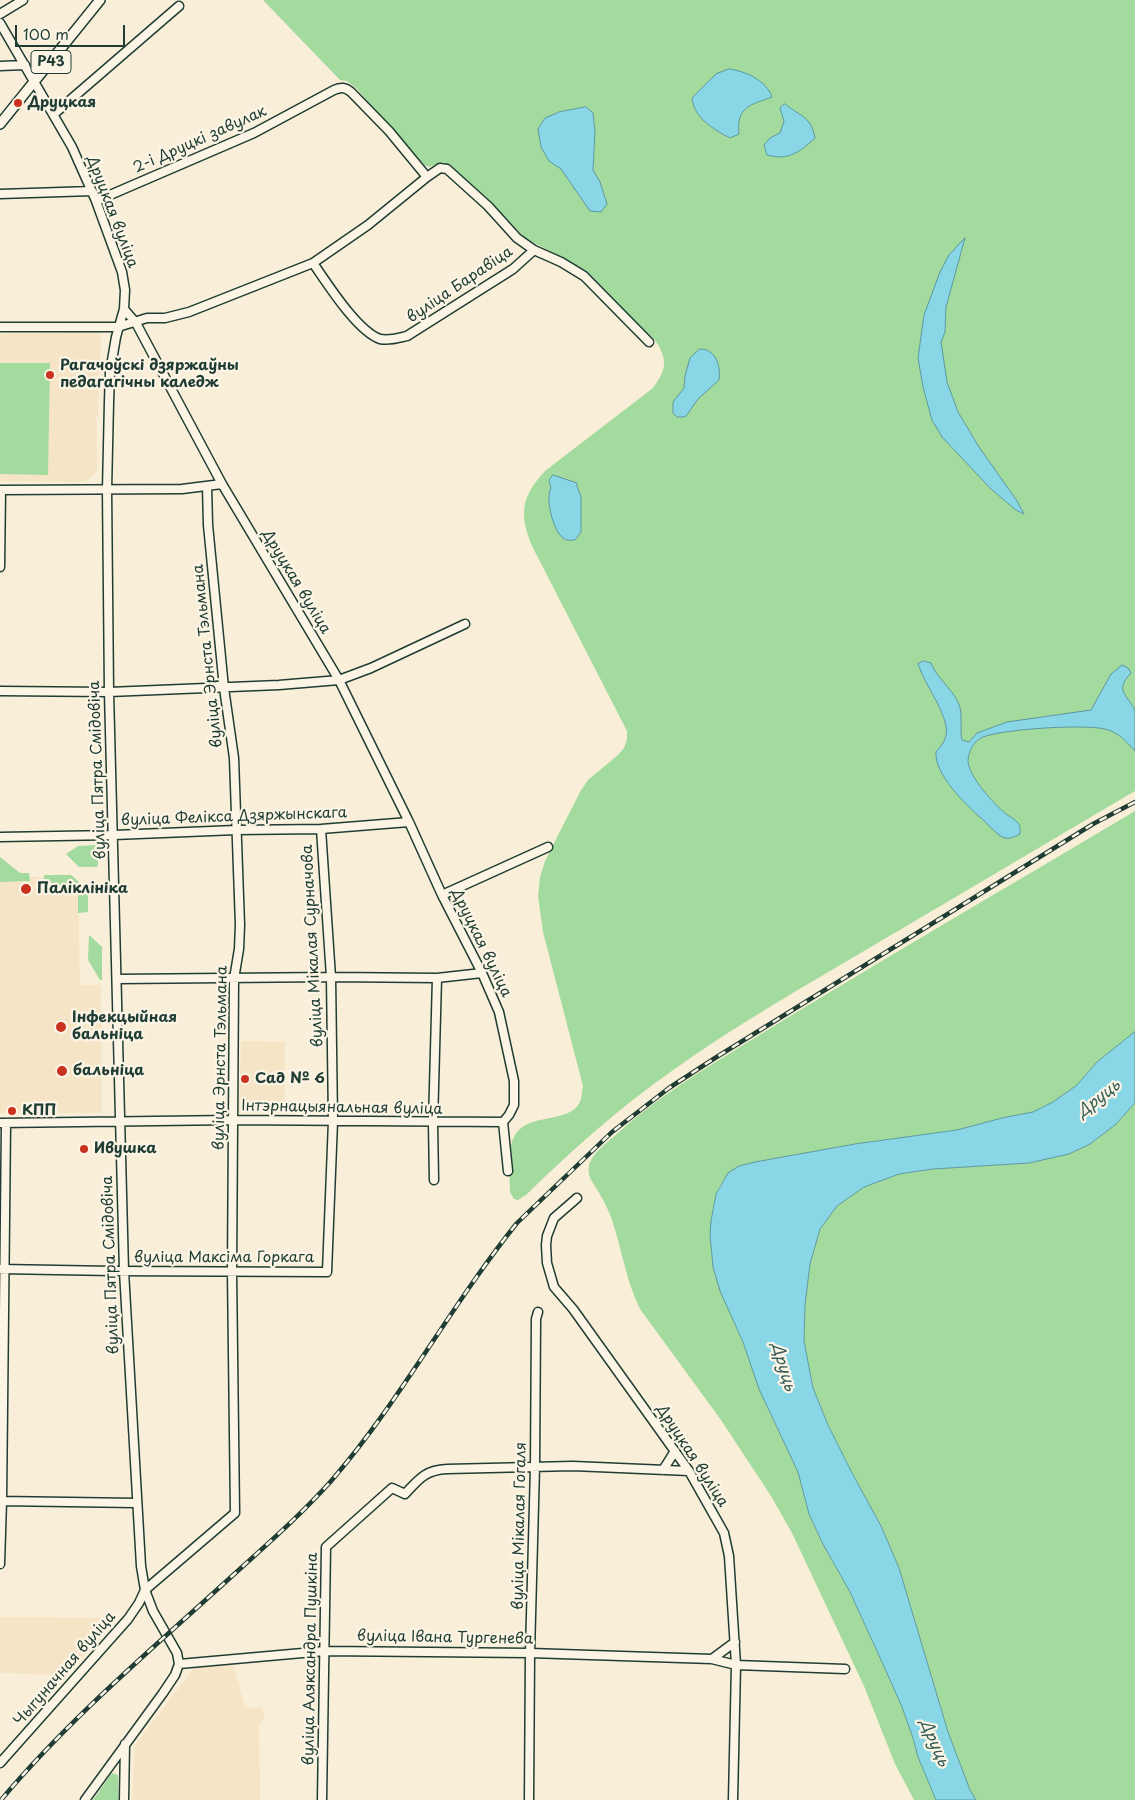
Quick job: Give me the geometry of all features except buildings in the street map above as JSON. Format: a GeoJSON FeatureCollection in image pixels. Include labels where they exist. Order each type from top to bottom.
{"type":"FeatureCollection","features":[{"type":"Feature","properties":{"kind":"main road","name":"Р43"},"geometry":{"type":"LineString","coordinates":[[0,124],[100,0]]}},
{"type":"Feature","properties":{"kind":"street"},"geometry":{"type":"LineString","coordinates":[[0,14],[23,0]]}},
{"type":"Feature","properties":{"kind":"street"},"geometry":{"type":"LineString","coordinates":[[54,114],[179,6]]}},
{"type":"Feature","properties":{"kind":"street","name":"Друцкая вуліца"},"geometry":{"type":"LineString","coordinates":[[0,23],[54,114],[92,191],[122,272],[124,309],[136,323],[222,484],[339,680],[409,822],[442,895],[482,973],[499,1012],[514,1081],[514,1105],[503,1122]]}},
{"type":"Feature","properties":{"kind":"street"},"geometry":{"type":"LineString","coordinates":[[0,66],[25,65]]}},
{"type":"Feature","properties":{"kind":"street","name":"2-і Друцкі завулак"},"geometry":{"type":"LineString","coordinates":[[96,201],[254,133],[342,87],[351,92],[389,131],[427,177]]}},
{"type":"Feature","properties":{"kind":"street","name":"вуліца Баравіца"},"geometry":{"type":"LineString","coordinates":[[427,177],[440,168],[447,169],[488,206],[517,238],[534,250],[561,262],[584,276],[649,342]]}},
{"type":"Feature","properties":{"kind":"street"},"geometry":{"type":"LineString","coordinates":[[0,327],[118,327],[136,323],[147,318],[165,318],[189,312],[313,263],[368,225],[427,177]]}},
{"type":"Feature","properties":{"kind":"street"},"geometry":{"type":"LineString","coordinates":[[0,194],[92,191]]}},
{"type":"Feature","properties":{"kind":"street","name":"вуліца Баравіца"},"geometry":{"type":"LineString","coordinates":[[313,263],[334,294],[367,331],[379,338],[390,340],[407,336],[513,269],[534,250]]}},
{"type":"Feature","properties":{"kind":"street","name":"вуліца Пятра Смідовіча"},"geometry":{"type":"LineString","coordinates":[[124,309],[118,327],[110,372],[107,490],[109,692],[124,1271],[141,1566],[153,1611],[177,1653],[179,1664]]}},
{"type":"Feature","properties":{"kind":"street"},"geometry":{"type":"LineString","coordinates":[[0,567],[0,490],[182,489],[222,484]]}},
{"type":"Feature","properties":{"kind":"street","name":"вуліца Эрнста Тэльмана"},"geometry":{"type":"LineString","coordinates":[[146,1590],[235,1513],[232,1272],[234,979],[239,949],[240,925],[234,758],[224,688],[208,525],[207,486]]}},
{"type":"Feature","properties":{"kind":"street"},"geometry":{"type":"LineString","coordinates":[[0,691],[109,692],[224,688],[339,680],[371,668],[465,624]]}},
{"type":"Feature","properties":{"kind":"street","name":"вуліца Фелікса Дзяржынскага"},"geometry":{"type":"LineString","coordinates":[[0,837],[321,829],[409,822]]}},
{"type":"Feature","properties":{"kind":"street","name":"вуліца Мікалая Сурначова"},"geometry":{"type":"LineString","coordinates":[[321,829],[331,977],[333,1121],[327,1272]]}},
{"type":"Feature","properties":{"kind":"street"},"geometry":{"type":"LineString","coordinates":[[442,895],[548,847]]}},
{"type":"Feature","properties":{"kind":"street"},"geometry":{"type":"LineString","coordinates":[[117,979],[437,978],[482,973]]}},
{"type":"Feature","properties":{"kind":"street"},"geometry":{"type":"LineString","coordinates":[[434,1180],[433,1123],[437,978]]}},
{"type":"Feature","properties":{"kind":"street","name":"Інтэрнацыянальная вуліца"},"geometry":{"type":"LineString","coordinates":[[3,1123],[233,1120],[433,1123],[503,1122]]}},
{"type":"Feature","properties":{"kind":"street"},"geometry":{"type":"LineString","coordinates":[[503,1122],[508,1171]]}},
{"type":"Feature","properties":{"kind":"street"},"geometry":{"type":"LineString","coordinates":[[0,1564],[3,1123]]}},
{"type":"Feature","properties":{"kind":"street","name":"Друцкая вуліца"},"geometry":{"type":"LineString","coordinates":[[576,1198],[554,1218],[547,1236],[546,1258],[554,1287],[573,1309],[689,1471],[724,1532],[729,1556],[736,1665],[733,1800]]}},
{"type":"Feature","properties":{"kind":"street","name":"вуліца Максіма Горкага"},"geometry":{"type":"LineString","coordinates":[[2,1269],[327,1272]]}},
{"type":"Feature","properties":{"kind":"street","name":"вуліца Мікалая Гогаля"},"geometry":{"type":"LineString","coordinates":[[529,1800],[530,1653],[536,1467],[536,1319],[538,1312]]}},
{"type":"Feature","properties":{"kind":"street"},"geometry":{"type":"LineString","coordinates":[[663,1470],[675,1451]]}},
{"type":"Feature","properties":{"kind":"street"},"geometry":{"type":"LineString","coordinates":[[536,1467],[573,1466],[689,1471]]}},
{"type":"Feature","properties":{"kind":"street","name":"вуліца Аляксандра Пушкіна"},"geometry":{"type":"LineString","coordinates":[[322,1800],[326,1548],[392,1488],[405,1494],[426,1473],[437,1469],[536,1467]]}},
{"type":"Feature","properties":{"kind":"street"},"geometry":{"type":"LineString","coordinates":[[1,1501],[136,1503]]}},
{"type":"Feature","properties":{"kind":"street","name":"Чыгуначная вуліца"},"geometry":{"type":"LineString","coordinates":[[0,1763],[128,1619],[146,1590]]}},
{"type":"Feature","properties":{"kind":"street"},"geometry":{"type":"LineString","coordinates":[[712,1659],[735,1642]]}},
{"type":"Feature","properties":{"kind":"street","name":"вуліца Івана Тургенева"},"geometry":{"type":"LineString","coordinates":[[179,1664],[325,1651],[530,1653],[712,1659],[736,1665],[845,1669]]}},
{"type":"Feature","properties":{"kind":"street"},"geometry":{"type":"LineString","coordinates":[[85,1800],[171,1681],[179,1664]]}},
{"type":"Feature","properties":{"kind":"street"},"geometry":{"type":"LineString","coordinates":[[124,1800],[125,1744]]}},
{"type":"Feature","properties":{"kind":"shaded area","name":"Рагачоўскі дзяржаўны педагагічны каледж"},"geometry":{"type":"Polygon","coordinates":[[[101,332],[98,416],[96,416],[95,420],[97,420],[97,471],[85,482],[0,481],[0,334],[101,332]]]}},
{"type":"Feature","properties":{"kind":"shaded area"},"geometry":{"type":"Polygon","coordinates":[[[30,877],[44,877],[45,881],[73,885],[78,892],[80,985],[101,985],[102,1113],[0,1113],[0,882],[30,881],[30,877]]]}},
{"type":"Feature","properties":{"kind":"shaded area"},"geometry":{"type":"Polygon","coordinates":[[[241,1041],[285,1042],[285,1113],[239,1113],[241,1041]]]}},
{"type":"Feature","properties":{"kind":"shaded area"},"geometry":{"type":"Polygon","coordinates":[[[0,1617],[110,1618],[68,1675],[0,1673],[0,1617]]]}},
{"type":"Feature","properties":{"kind":"shaded area"},"geometry":{"type":"Polygon","coordinates":[[[233,1664],[245,1707],[262,1708],[265,1718],[259,1725],[260,1800],[132,1800],[135,1745],[194,1668],[233,1664]]]}},
{"type":"Feature","properties":{"kind":"green space"},"geometry":{"type":"Polygon","coordinates":[[[263,0],[1135,0],[1135,791],[801,988],[695,1055],[631,1101],[526,1195],[518,1200],[514,1199],[510,1192],[510,1149],[514,1137],[520,1129],[528,1124],[567,1114],[575,1109],[580,1102],[583,1086],[543,932],[538,896],[540,877],[545,861],[580,792],[588,780],[618,755],[624,748],[627,739],[627,731],[532,546],[525,524],[525,506],[531,489],[545,471],[653,388],[663,370],[664,359],[655,340],[584,271],[525,238],[487,198],[450,165],[443,162],[429,167],[422,164],[357,89],[347,81],[340,80],[263,0]]]}},
{"type":"Feature","properties":{"kind":"green space"},"geometry":{"type":"Polygon","coordinates":[[[0,363],[50,363],[48,475],[0,474],[0,363]]]}},
{"type":"Feature","properties":{"kind":"green space"},"geometry":{"type":"Polygon","coordinates":[[[1135,811],[1135,1032],[1097,1062],[1077,1085],[1053,1102],[1033,1112],[957,1130],[855,1144],[755,1162],[734,1170],[727,1176],[722,1182],[715,1199],[711,1221],[733,1318],[769,1409],[798,1472],[809,1514],[823,1544],[850,1592],[902,1707],[918,1757],[936,1800],[914,1800],[895,1764],[864,1686],[792,1533],[771,1496],[721,1420],[640,1309],[631,1288],[610,1214],[590,1178],[589,1164],[600,1149],[633,1120],[697,1074],[844,983],[1135,811]]]}},
{"type":"Feature","properties":{"kind":"green space"},"geometry":{"type":"Polygon","coordinates":[[[97,845],[97,867],[79,867],[66,854],[78,846],[97,845]]]}},
{"type":"Feature","properties":{"kind":"green space"},"geometry":{"type":"Polygon","coordinates":[[[0,857],[20,873],[29,873],[30,881],[0,882],[0,857]]]}},
{"type":"Feature","properties":{"kind":"green space"},"geometry":{"type":"Polygon","coordinates":[[[44,875],[71,875],[88,890],[88,912],[78,913],[78,892],[74,892],[73,885],[51,886],[51,881],[44,881],[44,875]]]}},
{"type":"Feature","properties":{"kind":"green space"},"geometry":{"type":"Polygon","coordinates":[[[89,935],[102,947],[102,980],[100,980],[88,960],[89,935]]]}},
{"type":"Feature","properties":{"kind":"green space"},"geometry":{"type":"Polygon","coordinates":[[[1135,1103],[1135,1800],[976,1800],[970,1790],[948,1732],[899,1568],[881,1526],[828,1425],[813,1388],[804,1341],[805,1305],[810,1264],[820,1229],[837,1206],[864,1187],[899,1174],[933,1169],[1029,1163],[1090,1144],[1115,1125],[1135,1103]]]}},
{"type":"Feature","properties":{"kind":"green space"},"geometry":{"type":"Polygon","coordinates":[[[112,1773],[118,1775],[118,1800],[93,1800],[112,1773]]]}},
{"type":"Feature","properties":{"kind":"water"},"geometry":{"type":"Polygon","coordinates":[[[729,69],[754,77],[765,86],[772,97],[746,108],[740,118],[739,134],[730,138],[711,127],[700,117],[692,98],[716,74],[729,69]]]}},
{"type":"Feature","properties":{"kind":"water"},"geometry":{"type":"Polygon","coordinates":[[[785,104],[808,121],[815,138],[793,154],[774,157],[767,155],[764,145],[770,138],[780,133],[784,121],[780,108],[785,104]]]}},
{"type":"Feature","properties":{"kind":"water"},"geometry":{"type":"Polygon","coordinates":[[[586,107],[593,113],[595,132],[593,170],[600,182],[607,204],[601,212],[590,211],[561,169],[549,161],[541,147],[538,129],[545,118],[559,112],[586,107]]]}},
{"type":"Feature","properties":{"kind":"water"},"geometry":{"type":"Polygon","coordinates":[[[965,238],[946,307],[945,332],[941,342],[947,382],[958,412],[1024,514],[1016,510],[991,489],[942,437],[932,420],[923,387],[918,358],[924,315],[940,272],[949,255],[965,238]]]}},
{"type":"Feature","properties":{"kind":"water"},"geometry":{"type":"Polygon","coordinates":[[[700,349],[714,355],[719,369],[719,380],[698,399],[686,416],[677,417],[673,413],[673,402],[684,388],[690,358],[700,349]]]}},
{"type":"Feature","properties":{"kind":"water"},"geometry":{"type":"Polygon","coordinates":[[[553,475],[577,483],[581,496],[581,532],[575,540],[563,538],[553,522],[549,499],[551,488],[549,481],[553,475]]]}},
{"type":"Feature","properties":{"kind":"water"},"geometry":{"type":"Polygon","coordinates":[[[924,661],[931,663],[936,673],[958,702],[961,712],[962,740],[969,742],[977,733],[1007,722],[1091,710],[1111,674],[1122,665],[1128,668],[1131,673],[1123,685],[1123,689],[1135,711],[1135,751],[1125,740],[1114,732],[1105,729],[1062,727],[1008,732],[983,737],[972,747],[968,762],[973,775],[989,797],[1019,824],[1020,834],[1004,838],[967,805],[945,779],[940,770],[936,752],[945,740],[946,728],[941,711],[918,664],[924,661]]]}},
{"type":"Feature","properties":{"kind":"water","name":"Друць"},"geometry":{"type":"Polygon","coordinates":[[[1135,1032],[1135,1103],[1115,1125],[1090,1144],[1069,1154],[1029,1163],[933,1169],[899,1174],[864,1187],[837,1206],[820,1229],[810,1264],[805,1305],[804,1341],[813,1388],[828,1425],[881,1526],[899,1568],[948,1732],[970,1790],[976,1800],[936,1800],[918,1757],[902,1707],[850,1592],[823,1544],[809,1514],[798,1472],[759,1389],[743,1342],[720,1291],[713,1267],[710,1235],[716,1194],[728,1173],[739,1166],[855,1144],[957,1130],[1033,1112],[1053,1102],[1077,1085],[1097,1062],[1135,1032]]]}},
{"type":"Feature","properties":{"kind":"railway"},"geometry":{"type":"LineString","coordinates":[[1,1800],[83,1712],[283,1530],[332,1480],[381,1418],[470,1286],[517,1223],[612,1132],[669,1088],[715,1058],[1093,824],[1135,802]]}},
{"type":"Feature","properties":{"kind":"place","name":"Друцкая"},"geometry":{"type":"Point","coordinates":[18,103]}},
{"type":"Feature","properties":{"kind":"place","name":"Рагачоўскі дзяржаўны педагагічны каледж"},"geometry":{"type":"Point","coordinates":[50,375]}},
{"type":"Feature","properties":{"kind":"place","name":"Паліклініка"},"geometry":{"type":"Point","coordinates":[26,889]}},
{"type":"Feature","properties":{"kind":"place","name":"Інфекцыйная бальніца"},"geometry":{"type":"Point","coordinates":[61,1027]}},
{"type":"Feature","properties":{"kind":"place","name":"бальніца"},"geometry":{"type":"Point","coordinates":[62,1071]}},
{"type":"Feature","properties":{"kind":"place","name":"Сад № 6"},"geometry":{"type":"Point","coordinates":[245,1079]}},
{"type":"Feature","properties":{"kind":"place","name":"КПП"},"geometry":{"type":"Point","coordinates":[12,1111]}},
{"type":"Feature","properties":{"kind":"place","name":"Ивушка"},"geometry":{"type":"Point","coordinates":[84,1149]}}]}
